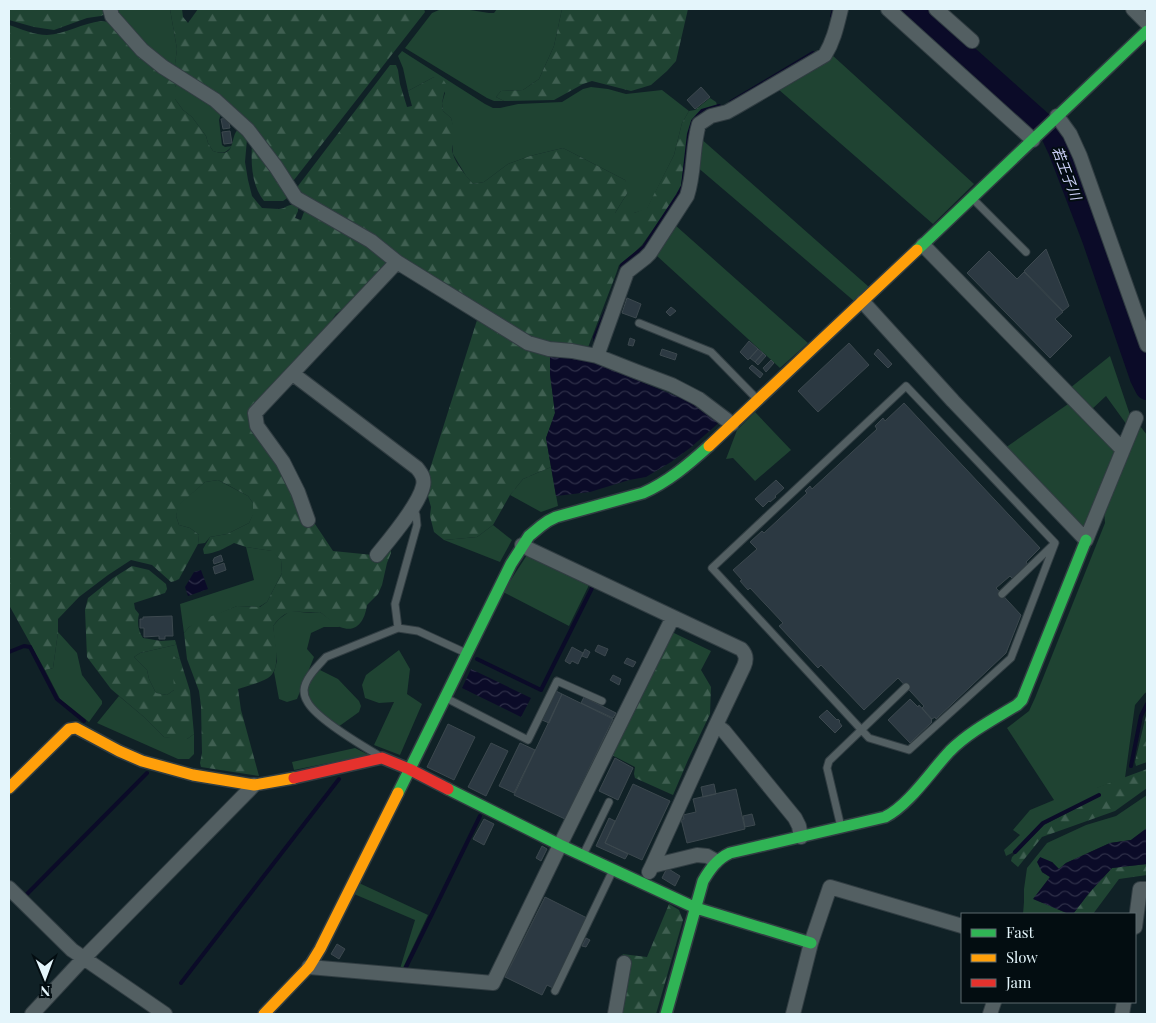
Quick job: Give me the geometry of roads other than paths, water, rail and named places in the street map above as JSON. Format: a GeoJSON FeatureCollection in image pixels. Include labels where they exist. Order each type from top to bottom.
{"type":"FeatureCollection","features":[{"type":"Feature","properties":{"kind":"street"},"geometry":{"type":"LineString","coordinates":[[110,9],[112,16],[142,50],[163,67],[215,100],[248,130],[276,167],[296,198],[371,241],[397,262],[528,343],[549,349],[572,350],[597,356],[672,385],[699,399],[732,424]]}},
{"type":"Feature","properties":{"kind":"street"},"geometry":{"type":"LineString","coordinates":[[597,356],[627,272],[650,253],[687,196],[690,187],[695,136],[699,124],[711,116],[727,112],[826,55],[831,46],[840,9]]}},
{"type":"Feature","properties":{"kind":"street"},"geometry":{"type":"LineString","coordinates":[[888,9],[1034,138]]}},
{"type":"Feature","properties":{"kind":"street"},"geometry":{"type":"LineString","coordinates":[[936,9],[972,41]]}},
{"type":"Feature","properties":{"kind":"street"},"geometry":{"type":"LineString","coordinates":[[1133,9],[1147,23]]}},
{"type":"Feature","properties":{"kind":"street"},"geometry":{"type":"LineString","coordinates":[[264,1014],[309,967],[320,949],[511,564],[522,545],[536,529],[550,520],[654,489],[690,463],[863,302],[1147,31]]}},
{"type":"Feature","properties":{"kind":"street"},"geometry":{"type":"LineString","coordinates":[[1055,118],[1070,134],[1080,156],[1147,345]]}},
{"type":"Feature","properties":{"kind":"street"},"geometry":{"type":"LineString","coordinates":[[923,244],[1123,450]]}},
{"type":"Feature","properties":{"kind":"street"},"geometry":{"type":"LineString","coordinates":[[308,520],[298,492],[282,462],[257,426],[255,413],[397,262]]}},
{"type":"Feature","properties":{"kind":"street"},"geometry":{"type":"LineString","coordinates":[[863,302],[952,400],[1086,540]]}},
{"type":"Feature","properties":{"kind":"street"},"geometry":{"type":"LineString","coordinates":[[292,374],[417,468],[422,474],[424,485],[413,508],[377,555]]}},
{"type":"Feature","properties":{"kind":"street"},"geometry":{"type":"LineString","coordinates":[[666,1014],[704,881],[708,871],[716,861],[730,853],[885,817],[893,813],[963,738],[1022,700],[1136,418]]}},
{"type":"Feature","properties":{"kind":"street"},"geometry":{"type":"LineString","coordinates":[[522,545],[673,616],[740,649],[744,653],[746,661],[744,666],[644,884]]}},
{"type":"Feature","properties":{"kind":"street"},"geometry":{"type":"LineString","coordinates":[[309,967],[493,983],[673,616]]}},
{"type":"Feature","properties":{"kind":"street"},"geometry":{"type":"LineString","coordinates":[[716,725],[724,731],[795,818],[801,837]]}},
{"type":"Feature","properties":{"kind":"street"},"geometry":{"type":"LineString","coordinates":[[9,788],[69,729],[76,728],[142,761],[193,775],[254,785],[300,777],[382,758],[409,769],[583,856],[696,908],[811,943]]}},
{"type":"Feature","properties":{"kind":"street"},"geometry":{"type":"LineString","coordinates":[[32,1014],[84,958],[254,785]]}},
{"type":"Feature","properties":{"kind":"street"},"geometry":{"type":"LineString","coordinates":[[652,866],[697,855],[707,856],[716,861]]}},
{"type":"Feature","properties":{"kind":"street"},"geometry":{"type":"LineString","coordinates":[[9,888],[72,950],[165,1014]]}},
{"type":"Feature","properties":{"kind":"street"},"geometry":{"type":"LineString","coordinates":[[792,1014],[811,943],[830,888],[961,926]]}},
{"type":"Feature","properties":{"kind":"street"},"geometry":{"type":"LineString","coordinates":[[1136,920],[1140,890],[1147,889]]}},
{"type":"Feature","properties":{"kind":"street"},"geometry":{"type":"LineString","coordinates":[[615,1014],[624,963]]}},
{"type":"Feature","properties":{"kind":"lane"},"geometry":{"type":"LineString","coordinates":[[971,197],[1026,252]]}},
{"type":"Feature","properties":{"kind":"lane"},"geometry":{"type":"LineString","coordinates":[[639,324],[711,352],[758,400]]}},
{"type":"Feature","properties":{"kind":"lane"},"geometry":{"type":"LineString","coordinates":[[906,386],[1055,543],[1011,658],[909,750],[869,738],[712,568],[906,386]]}},
{"type":"Feature","properties":{"kind":"lane"},"geometry":{"type":"LineString","coordinates":[[398,628],[395,604],[418,525],[413,508]]}},
{"type":"Feature","properties":{"kind":"lane"},"geometry":{"type":"LineString","coordinates":[[1002,594],[1055,543]]}},
{"type":"Feature","properties":{"kind":"lane"},"geometry":{"type":"LineString","coordinates":[[382,758],[320,716],[306,700],[304,689],[308,679],[326,657],[398,628],[418,631],[466,653]]}},
{"type":"Feature","properties":{"kind":"lane"},"geometry":{"type":"LineString","coordinates":[[444,697],[528,740],[558,681],[602,701]]}},
{"type":"Feature","properties":{"kind":"lane"},"geometry":{"type":"LineString","coordinates":[[841,827],[827,768],[829,761],[906,687]]}},
{"type":"Feature","properties":{"kind":"lane"},"geometry":{"type":"LineString","coordinates":[[583,856],[609,802]]}},
{"type":"Feature","properties":{"kind":"lane"},"geometry":{"type":"LineString","coordinates":[[555,991],[614,870]]}},
{"type":"Feature","properties":{"kind":"water"},"geometry":{"type":"Polygon","coordinates":[[[550,355],[586,359],[688,401],[705,409],[721,421],[690,448],[646,477],[629,480],[590,492],[556,496],[546,438],[555,413],[550,374],[550,355]]]}},
{"type":"Feature","properties":{"kind":"water"},"geometry":{"type":"Polygon","coordinates":[[[201,570],[208,589],[188,596],[185,587],[194,572],[201,570]]]}},
{"type":"Feature","properties":{"kind":"water"},"geometry":{"type":"Polygon","coordinates":[[[471,669],[531,698],[521,717],[462,688],[471,669]]]}},
{"type":"Feature","properties":{"kind":"water"},"geometry":{"type":"Polygon","coordinates":[[[1147,828],[1147,864],[1112,868],[1074,913],[1067,913],[1033,899],[1050,877],[1042,872],[1037,862],[1040,857],[1052,862],[1059,869],[1066,863],[1110,843],[1131,840],[1147,828]]]}},
{"type":"Feature","properties":{"kind":"waterway"},"geometry":{"type":"LineString","coordinates":[[832,16],[834,9]]}},
{"type":"Feature","properties":{"kind":"waterway","name":"若王子川"},"geometry":{"type":"LineString","coordinates":[[913,9],[1052,133],[1094,239],[1147,388]]}},
{"type":"Feature","properties":{"kind":"waterway"},"geometry":{"type":"LineString","coordinates":[[731,102],[813,53]]}},
{"type":"Feature","properties":{"kind":"waterway"},"geometry":{"type":"LineString","coordinates":[[621,272],[622,265],[644,247],[683,186],[689,134],[693,121],[702,111],[719,106]]}},
{"type":"Feature","properties":{"kind":"waterway"},"geometry":{"type":"LineString","coordinates":[[596,344],[595,337],[607,309]]}},
{"type":"Feature","properties":{"kind":"waterway"},"geometry":{"type":"LineString","coordinates":[[477,659],[541,690],[592,588]]}},
{"type":"Feature","properties":{"kind":"waterway"},"geometry":{"type":"LineString","coordinates":[[9,652],[24,646],[30,647],[57,699],[84,721]]}},
{"type":"Feature","properties":{"kind":"waterway"},"geometry":{"type":"LineString","coordinates":[[1131,766],[1141,716],[1147,704]]}},
{"type":"Feature","properties":{"kind":"waterway"},"geometry":{"type":"LineString","coordinates":[[27,894],[147,773]]}},
{"type":"Feature","properties":{"kind":"waterway"},"geometry":{"type":"LineString","coordinates":[[181,983],[339,779]]}},
{"type":"Feature","properties":{"kind":"waterway"},"geometry":{"type":"LineString","coordinates":[[1015,852],[1043,823],[1099,795]]}},
{"type":"Feature","properties":{"kind":"waterway"},"geometry":{"type":"LineString","coordinates":[[406,967],[480,816]]}}]}
